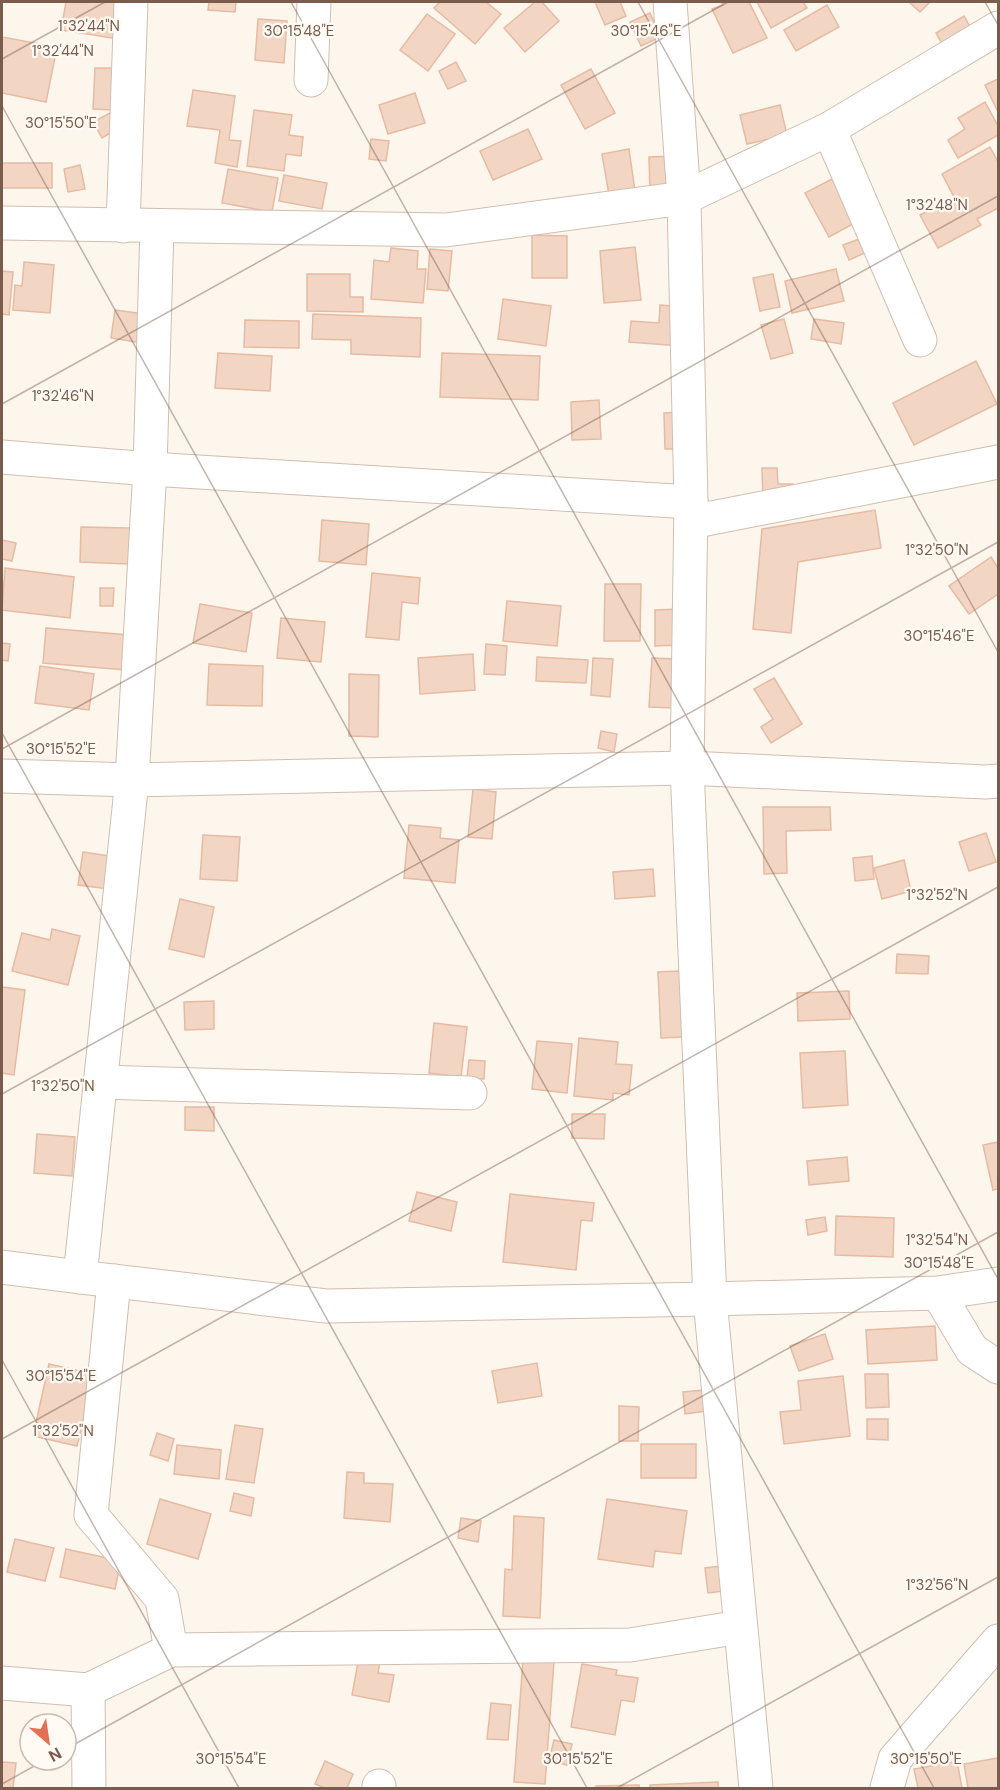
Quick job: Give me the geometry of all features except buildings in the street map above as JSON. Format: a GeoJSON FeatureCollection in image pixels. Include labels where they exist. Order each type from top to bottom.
{"type":"FeatureCollection","features":[{"type":"Feature","properties":{"kind":"street"},"geometry":{"type":"LineString","coordinates":[[123,226],[131,2]]}},
{"type":"Feature","properties":{"kind":"street"},"geometry":{"type":"LineString","coordinates":[[311,80],[314,2]]}},
{"type":"Feature","properties":{"kind":"street"},"geometry":{"type":"LineString","coordinates":[[670,2],[684,198],[691,512],[687,768],[710,1299],[756,1788]]}},
{"type":"Feature","properties":{"kind":"street"},"geometry":{"type":"LineString","coordinates":[[2,223],[446,230],[684,198],[829,129],[999,28]]}},
{"type":"Feature","properties":{"kind":"street"},"geometry":{"type":"LineString","coordinates":[[829,129],[920,340]]}},
{"type":"Feature","properties":{"kind":"street"},"geometry":{"type":"LineString","coordinates":[[80,1277],[132,780],[150,469],[157,226]]}},
{"type":"Feature","properties":{"kind":"street"},"geometry":{"type":"LineString","coordinates":[[2,457],[691,512],[999,462]]}},
{"type":"Feature","properties":{"kind":"street"},"geometry":{"type":"LineString","coordinates":[[2,776],[132,780],[687,768],[974,782],[999,781]]}},
{"type":"Feature","properties":{"kind":"street"},"geometry":{"type":"LineString","coordinates":[[100,1082],[470,1093]]}},
{"type":"Feature","properties":{"kind":"street"},"geometry":{"type":"LineString","coordinates":[[2,1267],[326,1306],[938,1293],[999,1284]]}},
{"type":"Feature","properties":{"kind":"street"},"geometry":{"type":"LineString","coordinates":[[114,1281],[91,1515],[162,1599],[171,1650]]}},
{"type":"Feature","properties":{"kind":"street"},"geometry":{"type":"LineString","coordinates":[[938,1293],[985,1358],[999,1384]]}},
{"type":"Feature","properties":{"kind":"street"},"geometry":{"type":"LineString","coordinates":[[2,1683],[88,1690],[171,1650],[630,1645],[740,1627]]}},
{"type":"Feature","properties":{"kind":"street"},"geometry":{"type":"LineString","coordinates":[[887,1788],[895,1759],[999,1641]]}},
{"type":"Feature","properties":{"kind":"street"},"geometry":{"type":"LineString","coordinates":[[88,1690],[89,1788]]}}]}
